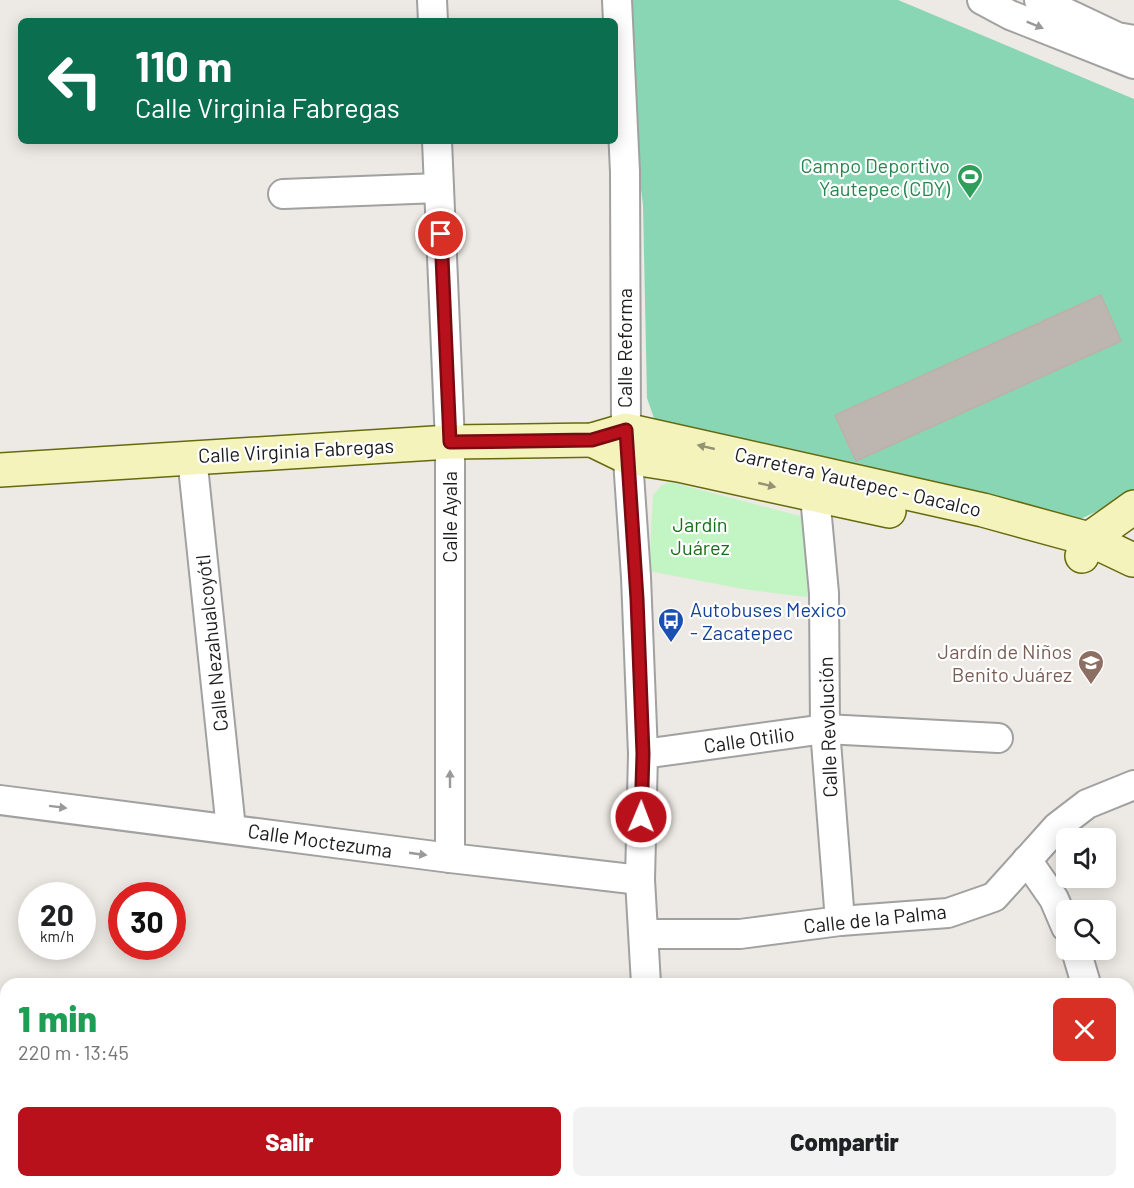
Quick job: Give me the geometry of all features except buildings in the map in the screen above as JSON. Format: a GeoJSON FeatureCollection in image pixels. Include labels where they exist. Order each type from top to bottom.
{"type":"FeatureCollection","features":[{"type":"Feature","properties":{"kind":"main road","name":"Calle Virginia Fabregas"},"geometry":{"type":"LineString","coordinates":[[0,470],[450,442],[592,440],[626,444]]}},
{"type":"Feature","properties":{"kind":"main road","name":"Carretera Yautepec - Oacalco"},"geometry":{"type":"LineString","coordinates":[[626,444],[678,465],[815,496],[1005,535],[1085,548],[1133,560]]}},
{"type":"Feature","properties":{"kind":"main road","name":"Carretera Yautepec - Oacalco"},"geometry":{"type":"LineString","coordinates":[[626,444],[983,510],[1085,548]]}},
{"type":"Feature","properties":{"kind":"main road"},"geometry":{"type":"LineString","coordinates":[[1085,548],[1134,507]]}},
{"type":"Feature","properties":{"kind":"street"},"geometry":{"type":"LineString","coordinates":[[432,0],[433,18]]}},
{"type":"Feature","properties":{"kind":"street","name":"Calle Reforma"},"geometry":{"type":"LineString","coordinates":[[617,0],[618,18]]}},
{"type":"Feature","properties":{"kind":"street"},"geometry":{"type":"LineString","coordinates":[[982,0],[1010,15],[1134,64]]}},
{"type":"Feature","properties":{"kind":"street"},"geometry":{"type":"LineString","coordinates":[[1039,0],[1117,37],[1134,40]]}},
{"type":"Feature","properties":{"kind":"street","name":"Calle Reforma"},"geometry":{"type":"LineString","coordinates":[[618,22],[625,172],[626,444],[636,577],[643,754],[640,880],[646,978]]}},
{"type":"Feature","properties":{"kind":"street","name":"Calle Ayala"},"geometry":{"type":"LineString","coordinates":[[437,144],[450,442],[450,858]]}},
{"type":"Feature","properties":{"kind":"street"},"geometry":{"type":"LineString","coordinates":[[283,194],[439,188]]}},
{"type":"Feature","properties":{"kind":"street","name":"Calle Nezahualcoyótl"},"geometry":{"type":"LineString","coordinates":[[192,457],[231,829]]}},
{"type":"Feature","properties":{"kind":"street","name":"Calle Revolución"},"geometry":{"type":"LineString","coordinates":[[815,496],[824,593],[825,729],[840,921]]}},
{"type":"Feature","properties":{"kind":"street","name":"Calle Otilio"},"geometry":{"type":"LineString","coordinates":[[643,754],[825,729],[998,738]]}},
{"type":"Feature","properties":{"kind":"street","name":"Calle de la Palma"},"geometry":{"type":"LineString","coordinates":[[644,934],[740,934],[840,921],[948,913],[994,897],[1057,827],[1088,804],[1134,785]]}},
{"type":"Feature","properties":{"kind":"street","name":"Calle Moctezuma"},"geometry":{"type":"LineString","coordinates":[[0,800],[640,880]]}},
{"type":"Feature","properties":{"kind":"street"},"geometry":{"type":"LineString","coordinates":[[1027,860],[1056,904]]}},
{"type":"Feature","properties":{"kind":"street"},"geometry":{"type":"LineString","coordinates":[[1079,960],[1084,978]]}},
{"type":"Feature","properties":{"kind":"green space"},"geometry":{"type":"Polygon","coordinates":[[[618,0],[898,0],[1134,99],[1134,490],[1124,498],[1058,530],[656,424],[647,398],[643,205],[618,0]]]}},
{"type":"Feature","properties":{"kind":"green space","name":"Jardín Juárez"},"geometry":{"type":"Polygon","coordinates":[[[670,482],[804,517],[815,598],[743,589],[649,571],[653,495],[662,485],[670,482]]]}},
{"type":"Feature","properties":{"kind":"place","name":"Campo Deportivo Yautepec (CDY)"},"geometry":{"type":"Point","coordinates":[970,200]}},
{"type":"Feature","properties":{"kind":"place","name":"Autobuses Mexico - Zacatepec"},"geometry":{"type":"Point","coordinates":[671,644]}},
{"type":"Feature","properties":{"kind":"place","name":"Jardín de Niños Benito Juárez"},"geometry":{"type":"Point","coordinates":[1091,686]}},
{"type":"Feature","properties":{"kind":"route"},"geometry":{"type":"LineString","coordinates":[[441,234],[450,442],[592,440],[626,430],[637,599],[643,754],[641,817]]}}]}
